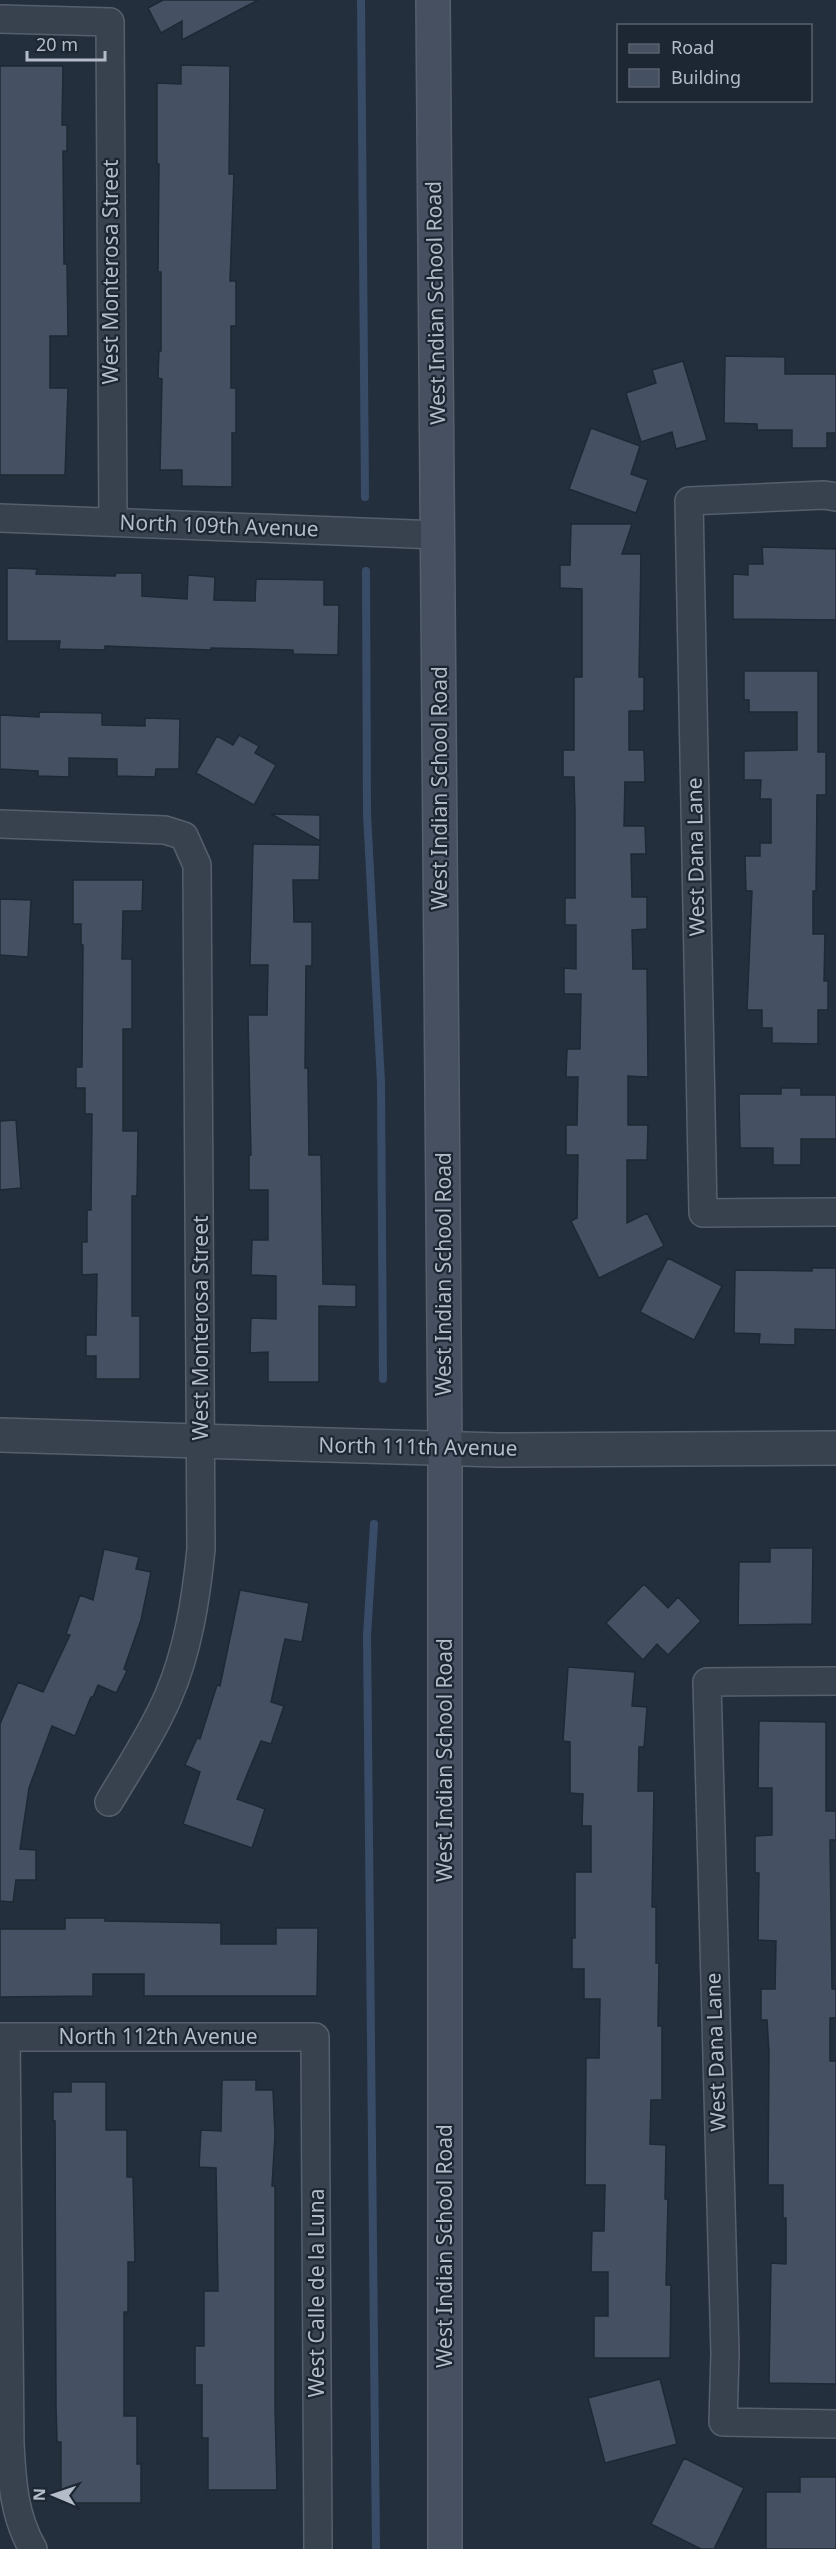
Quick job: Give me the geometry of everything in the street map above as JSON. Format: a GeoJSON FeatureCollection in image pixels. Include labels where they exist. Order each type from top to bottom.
{"type":"FeatureCollection","features":[{"type":"Feature","properties":{"kind":"main road","name":"West Indian School Road"},"geometry":{"type":"LineString","coordinates":[[433,0],[445,1449],[445,2549]]}},
{"type":"Feature","properties":{"kind":"street","name":"West Monterosa Street"},"geometry":{"type":"LineString","coordinates":[[0,19],[110,22],[113,522]]}},
{"type":"Feature","properties":{"kind":"street","name":"West Dana Lane"},"geometry":{"type":"LineString","coordinates":[[836,497],[824,495],[689,501],[703,1213],[836,1212]]}},
{"type":"Feature","properties":{"kind":"street","name":"North 109th Avenue"},"geometry":{"type":"LineString","coordinates":[[0,518],[438,535]]}},
{"type":"Feature","properties":{"kind":"street","name":"West Monterosa Street"},"geometry":{"type":"LineString","coordinates":[[0,824],[165,830],[184,836],[196,865],[201,1549],[197,1586],[181,1660],[168,1696],[151,1732],[109,1802]]}},
{"type":"Feature","properties":{"kind":"street","name":"North 111th Avenue"},"geometry":{"type":"LineString","coordinates":[[0,1435],[445,1449],[836,1448]]}},
{"type":"Feature","properties":{"kind":"street","name":"West Dana Lane"},"geometry":{"type":"LineString","coordinates":[[836,1681],[707,1682],[725,2354],[723,2422],[836,2424]]}},
{"type":"Feature","properties":{"kind":"street","name":"North 112th Avenue"},"geometry":{"type":"LineString","coordinates":[[3,2037],[315,2037]]}},
{"type":"Feature","properties":{"kind":"street"},"geometry":{"type":"LineString","coordinates":[[3,2037],[10,2444],[13,2493],[22,2529],[33,2549]]}},
{"type":"Feature","properties":{"kind":"street","name":"West Calle de la Luna"},"geometry":{"type":"LineString","coordinates":[[315,2037],[318,2549]]}},
{"type":"Feature","properties":{"kind":"building"},"geometry":{"type":"Polygon","coordinates":[[[163,0],[258,0],[182,40],[182,21],[161,33],[148,8],[163,0]]]}},
{"type":"Feature","properties":{"kind":"building"},"geometry":{"type":"Polygon","coordinates":[[[181,65],[230,66],[229,174],[234,174],[230,281],[236,281],[236,326],[231,326],[231,388],[236,388],[236,433],[232,433],[232,487],[182,486],[182,470],[160,470],[162,379],[158,378],[159,351],[161,351],[161,272],[158,272],[157,83],[181,84],[181,65]]]}},
{"type":"Feature","properties":{"kind":"building"},"geometry":{"type":"Polygon","coordinates":[[[0,66],[63,66],[62,125],[67,125],[67,151],[63,151],[64,264],[67,264],[68,336],[50,336],[50,388],[68,388],[65,475],[0,475],[0,66]]]}},
{"type":"Feature","properties":{"kind":"building"},"geometry":{"type":"Polygon","coordinates":[[[725,356],[785,357],[785,374],[836,374],[836,433],[827,433],[827,448],[792,448],[792,430],[757,430],[757,424],[724,423],[725,356]]]}},
{"type":"Feature","properties":{"kind":"building"},"geometry":{"type":"Polygon","coordinates":[[[683,361],[707,440],[676,449],[672,432],[641,442],[626,393],[656,383],[652,370],[683,361]]]}},
{"type":"Feature","properties":{"kind":"building"},"geometry":{"type":"Polygon","coordinates":[[[591,428],[640,446],[631,474],[648,480],[636,513],[569,489],[591,428]]]}},
{"type":"Feature","properties":{"kind":"building"},"geometry":{"type":"Polygon","coordinates":[[[571,524],[632,524],[622,554],[641,554],[639,677],[644,677],[644,711],[629,711],[629,750],[644,750],[645,782],[625,782],[624,826],[645,826],[646,854],[631,854],[632,897],[647,897],[647,929],[632,930],[633,969],[647,969],[648,1077],[628,1076],[628,1125],[648,1125],[647,1160],[627,1160],[627,1223],[647,1213],[664,1246],[599,1278],[571,1221],[577,1218],[578,1155],[566,1155],[566,1125],[577,1125],[578,1077],[566,1077],[567,1049],[580,1049],[581,994],[564,994],[564,968],[576,969],[576,925],[565,925],[565,898],[575,898],[575,812],[574,777],[563,777],[563,750],[574,750],[574,677],[582,677],[582,589],[560,588],[560,565],[570,565],[571,524]]]}},
{"type":"Feature","properties":{"kind":"building"},"geometry":{"type":"Polygon","coordinates":[[[762,547],[836,549],[836,620],[733,619],[733,574],[748,575],[748,564],[763,564],[762,547]]]}},
{"type":"Feature","properties":{"kind":"building"},"geometry":{"type":"Polygon","coordinates":[[[7,568],[37,569],[36,574],[115,576],[116,573],[142,573],[142,596],[187,599],[188,575],[215,577],[214,600],[255,601],[256,579],[324,580],[324,605],[339,605],[338,655],[293,654],[293,650],[211,648],[211,650],[105,646],[105,650],[59,649],[60,641],[7,641],[7,568]]]}},
{"type":"Feature","properties":{"kind":"building"},"geometry":{"type":"Polygon","coordinates":[[[744,671],[818,671],[818,752],[826,752],[826,795],[817,795],[813,934],[825,934],[824,981],[828,981],[828,1010],[818,1010],[818,1044],[772,1043],[772,1028],[762,1028],[762,1010],[747,1010],[752,891],[746,891],[745,856],[760,856],[760,843],[771,843],[771,799],[760,799],[761,780],[744,780],[744,751],[797,750],[797,712],[749,712],[749,700],[744,700],[744,671]]]}},
{"type":"Feature","properties":{"kind":"building"},"geometry":{"type":"Polygon","coordinates":[[[39,712],[102,713],[102,725],[145,726],[145,718],[180,719],[179,769],[156,769],[155,777],[117,776],[117,759],[69,758],[69,777],[38,776],[38,771],[0,769],[0,715],[39,717],[39,712]]]}},
{"type":"Feature","properties":{"kind":"building"},"geometry":{"type":"Polygon","coordinates":[[[239,735],[259,746],[255,753],[276,765],[254,805],[196,773],[217,736],[233,745],[239,735]]]}},
{"type":"Feature","properties":{"kind":"building"},"geometry":{"type":"Polygon","coordinates":[[[271,814],[320,815],[320,841],[271,814]]]}},
{"type":"Feature","properties":{"kind":"building"},"geometry":{"type":"Polygon","coordinates":[[[253,844],[320,845],[319,880],[293,880],[294,922],[312,922],[312,966],[306,966],[305,1068],[308,1068],[309,1155],[321,1155],[323,1284],[356,1285],[356,1307],[319,1306],[319,1382],[268,1382],[268,1352],[250,1353],[251,1318],[276,1319],[276,1276],[251,1275],[252,1240],[268,1240],[268,1190],[249,1190],[249,1155],[251,1155],[248,1015],[267,1015],[268,965],[250,965],[253,844]]]}},
{"type":"Feature","properties":{"kind":"building"},"geometry":{"type":"Polygon","coordinates":[[[73,880],[143,880],[142,911],[123,911],[122,959],[132,959],[132,1029],[123,1029],[123,1131],[138,1131],[137,1196],[132,1196],[132,1316],[140,1316],[140,1379],[96,1379],[96,1356],[86,1356],[86,1335],[96,1335],[97,1274],[82,1275],[82,1242],[87,1242],[87,1210],[91,1210],[92,1114],[85,1114],[85,1088],[76,1088],[76,1067],[82,1067],[83,945],[81,945],[81,924],[73,924],[73,880]]]}},
{"type":"Feature","properties":{"kind":"building"},"geometry":{"type":"Polygon","coordinates":[[[0,899],[31,900],[28,957],[0,955],[0,899]]]}},
{"type":"Feature","properties":{"kind":"building"},"geometry":{"type":"Polygon","coordinates":[[[781,1088],[801,1088],[801,1095],[836,1095],[836,1139],[801,1139],[801,1165],[773,1165],[773,1148],[740,1148],[739,1094],[781,1094],[781,1088]]]}},
{"type":"Feature","properties":{"kind":"building"},"geometry":{"type":"Polygon","coordinates":[[[16,1120],[21,1188],[0,1190],[0,1121],[16,1120]]]}},
{"type":"Feature","properties":{"kind":"building"},"geometry":{"type":"Polygon","coordinates":[[[668,1258],[722,1286],[694,1340],[640,1312],[668,1258]]]}},
{"type":"Feature","properties":{"kind":"building"},"geometry":{"type":"Polygon","coordinates":[[[812,1268],[836,1268],[836,1330],[795,1329],[795,1345],[759,1344],[760,1334],[734,1333],[735,1270],[812,1271],[812,1268]]]}},
{"type":"Feature","properties":{"kind":"building"},"geometry":{"type":"Polygon","coordinates":[[[770,1548],[813,1548],[812,1624],[738,1625],[739,1562],[770,1562],[770,1548]]]}},
{"type":"Feature","properties":{"kind":"building"},"geometry":{"type":"Polygon","coordinates":[[[104,1549],[139,1557],[136,1569],[151,1572],[141,1620],[124,1669],[127,1671],[116,1693],[98,1685],[75,1736],[52,1726],[29,1788],[20,1849],[36,1850],[36,1880],[16,1880],[13,1902],[0,1901],[0,1724],[18,1682],[43,1692],[70,1635],[66,1634],[80,1595],[93,1600],[104,1549]]]}},
{"type":"Feature","properties":{"kind":"building"},"geometry":{"type":"Polygon","coordinates":[[[644,1584],[668,1608],[678,1597],[701,1621],[668,1655],[657,1644],[643,1660],[606,1623],[644,1584]]]}},
{"type":"Feature","properties":{"kind":"building"},"geometry":{"type":"Polygon","coordinates":[[[240,1590],[309,1603],[302,1642],[285,1639],[271,1702],[284,1706],[271,1744],[261,1741],[237,1799],[265,1809],[252,1848],[183,1824],[200,1772],[185,1765],[197,1738],[200,1739],[217,1685],[220,1686],[240,1590]]]}},
{"type":"Feature","properties":{"kind":"building"},"geometry":{"type":"Polygon","coordinates":[[[568,1667],[635,1672],[632,1706],[647,1707],[644,1747],[639,1747],[638,1791],[654,1791],[652,1907],[656,1907],[656,1963],[659,1963],[658,2026],[662,2026],[662,2100],[651,2100],[650,2144],[666,2145],[665,2199],[668,2199],[666,2285],[671,2285],[670,2358],[594,2358],[594,2316],[608,2316],[608,2272],[591,2272],[592,2231],[604,2231],[605,2185],[585,2185],[586,2058],[599,2058],[600,1999],[584,1999],[584,1969],[572,1969],[572,1938],[575,1938],[575,1872],[591,1872],[591,1826],[582,1826],[583,1794],[570,1793],[570,1742],[563,1741],[568,1667]]]}},
{"type":"Feature","properties":{"kind":"building"},"geometry":{"type":"Polygon","coordinates":[[[759,1721],[826,1722],[826,1811],[836,1811],[836,1840],[830,1840],[832,1989],[836,1989],[836,2018],[830,2018],[830,2061],[836,2061],[836,2384],[769,2383],[771,2263],[786,2264],[786,2218],[783,2218],[783,2185],[768,2185],[769,2052],[767,2020],[761,2020],[761,1989],[775,1989],[776,1941],[758,1940],[759,1873],[755,1873],[755,1836],[772,1835],[772,1788],[758,1788],[759,1721]]]}},
{"type":"Feature","properties":{"kind":"building"},"geometry":{"type":"Polygon","coordinates":[[[65,1918],[221,1923],[221,1944],[276,1944],[276,1928],[318,1928],[317,1996],[144,1996],[144,1974],[93,1974],[93,1996],[0,1997],[0,1929],[65,1929],[65,1918]]]}},
{"type":"Feature","properties":{"kind":"building"},"geometry":{"type":"Polygon","coordinates":[[[222,2080],[256,2080],[256,2090],[273,2090],[275,2135],[272,2186],[275,2186],[277,2490],[208,2490],[208,2438],[202,2438],[202,2385],[195,2385],[195,2346],[204,2346],[204,2291],[218,2291],[216,2168],[199,2167],[201,2130],[221,2131],[222,2080]]]}},
{"type":"Feature","properties":{"kind":"building"},"geometry":{"type":"Polygon","coordinates":[[[71,2082],[106,2082],[106,2130],[127,2130],[127,2177],[133,2177],[135,2262],[128,2262],[128,2312],[124,2312],[124,2416],[137,2416],[137,2464],[141,2464],[141,2503],[61,2503],[61,2442],[57,2442],[56,2406],[53,2092],[71,2092],[71,2082]]]}},
{"type":"Feature","properties":{"kind":"building"},"geometry":{"type":"Polygon","coordinates":[[[660,2379],[677,2444],[605,2463],[588,2398],[660,2379]]]}},
{"type":"Feature","properties":{"kind":"building"},"geometry":{"type":"Polygon","coordinates":[[[684,2458],[744,2488],[714,2549],[701,2549],[651,2524],[684,2458]]]}},
{"type":"Feature","properties":{"kind":"building"},"geometry":{"type":"Polygon","coordinates":[[[800,2477],[836,2477],[836,2549],[766,2549],[766,2492],[800,2492],[800,2477]]]}},
{"type":"Feature","properties":{"kind":"waterway"},"geometry":{"type":"LineString","coordinates":[[361,0],[365,497]]}},
{"type":"Feature","properties":{"kind":"waterway"},"geometry":{"type":"LineString","coordinates":[[366,571],[367,813],[381,1083],[383,1379]]}},
{"type":"Feature","properties":{"kind":"waterway"},"geometry":{"type":"LineString","coordinates":[[374,1524],[367,1636],[376,2549]]}}]}
